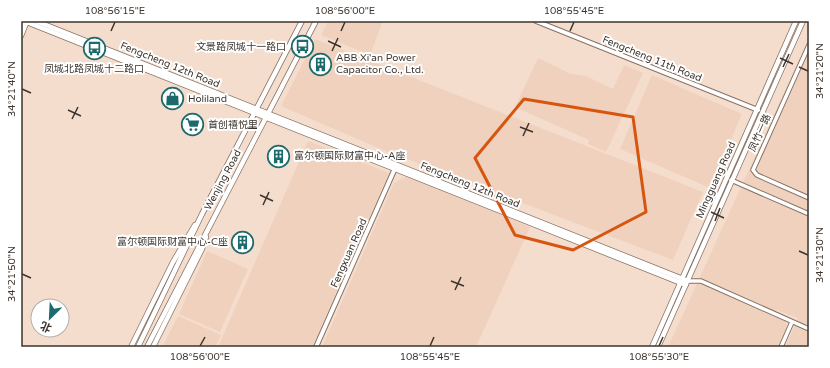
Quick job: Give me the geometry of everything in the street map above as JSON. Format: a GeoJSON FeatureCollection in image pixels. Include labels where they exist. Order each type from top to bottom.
{"type":"FeatureCollection","features":[{"type":"Feature","properties":{"kind":"main road","name":"Fengcheng 12th Road"},"geometry":{"type":"LineString","coordinates":[[25,21],[267,115],[687,283]]}},
{"type":"Feature","properties":{"kind":"main road"},"geometry":{"type":"LineString","coordinates":[[21,27],[25,21]]}},
{"type":"Feature","properties":{"kind":"main road"},"geometry":{"type":"LineString","coordinates":[[21,36],[25,21]]}},
{"type":"Feature","properties":{"kind":"main road","name":"Fengcheng 12th Road"},"geometry":{"type":"LineString","coordinates":[[36,21],[256,111]]}},
{"type":"Feature","properties":{"kind":"main road","name":"Wenjing Road"},"geometry":{"type":"LineString","coordinates":[[138,347],[202,214],[302,21]]}},
{"type":"Feature","properties":{"kind":"main road","name":"Wenjing Road"},"geometry":{"type":"LineString","coordinates":[[147,347],[316,21]]}},
{"type":"Feature","properties":{"kind":"main road","name":"Mingguang Road"},"geometry":{"type":"LineString","coordinates":[[760,110],[796,21]]}},
{"type":"Feature","properties":{"kind":"main road","name":"Mingguang Road"},"geometry":{"type":"LineString","coordinates":[[652,347],[760,110],[803,21]]}},
{"type":"Feature","properties":{"kind":"main road","name":"Mingguang Road"},"geometry":{"type":"LineString","coordinates":[[658,347],[687,283],[729,179]]}},
{"type":"Feature","properties":{"kind":"main road"},"geometry":{"type":"LineString","coordinates":[[131,347],[176,256],[202,214]]}},
{"type":"Feature","properties":{"kind":"main road"},"geometry":{"type":"LineString","coordinates":[[153,347],[202,249],[209,225]]}},
{"type":"Feature","properties":{"kind":"street","name":"Fengcheng 11th Road"},"geometry":{"type":"LineString","coordinates":[[536,21],[760,110]]}},
{"type":"Feature","properties":{"kind":"street","name":"凤竹一路"},"geometry":{"type":"LineString","coordinates":[[809,45],[753,170],[758,174],[809,198]]}},
{"type":"Feature","properties":{"kind":"street","name":"Fengxuan Road"},"geometry":{"type":"LineString","coordinates":[[316,347],[396,167]]}},
{"type":"Feature","properties":{"kind":"street"},"geometry":{"type":"LineString","coordinates":[[729,179],[809,214]]}},
{"type":"Feature","properties":{"kind":"street","name":"Fengcheng 12th Road"},"geometry":{"type":"LineString","coordinates":[[687,283],[701,281],[809,329]]}},
{"type":"Feature","properties":{"kind":"street"},"geometry":{"type":"LineString","coordinates":[[781,347],[792,322]]}},
{"type":"Feature","properties":{"kind":"highlighted area"},"geometry":{"type":"Polygon","coordinates":[[[524,99],[633,117],[646,212],[573,250],[515,235],[475,158],[524,99]]]}},
{"type":"Feature","properties":{"kind":"shaded area"},"geometry":{"type":"Polygon","coordinates":[[[328,21],[383,21],[370,55],[321,35],[328,21]]]}},
{"type":"Feature","properties":{"kind":"shaded area"},"geometry":{"type":"Polygon","coordinates":[[[809,38],[809,347],[785,347],[798,318],[777,310],[773,316],[785,321],[787,327],[778,347],[668,347],[809,38]]]}},
{"type":"Feature","properties":{"kind":"shaded area"},"geometry":{"type":"Polygon","coordinates":[[[315,39],[703,192],[673,260],[383,150],[281,106],[315,39]]]}},
{"type":"Feature","properties":{"kind":"shaded area"},"geometry":{"type":"Polygon","coordinates":[[[538,58],[571,74],[586,76],[613,89],[624,65],[643,73],[606,152],[588,144],[589,140],[515,107],[538,58]]]}},
{"type":"Feature","properties":{"kind":"shaded area"},"geometry":{"type":"Polygon","coordinates":[[[652,75],[742,114],[710,188],[620,149],[652,75]]]}},
{"type":"Feature","properties":{"kind":"shaded area"},"geometry":{"type":"Polygon","coordinates":[[[308,141],[389,173],[312,347],[218,347],[308,141]]]}},
{"type":"Feature","properties":{"kind":"shaded area"},"geometry":{"type":"Polygon","coordinates":[[[407,176],[530,227],[476,347],[322,347],[394,183],[407,176]]]}},
{"type":"Feature","properties":{"kind":"shaded area"},"geometry":{"type":"Polygon","coordinates":[[[207,251],[248,269],[220,332],[179,314],[207,251]]]}},
{"type":"Feature","properties":{"kind":"shaded area"},"geometry":{"type":"Polygon","coordinates":[[[178,316],[221,335],[215,347],[162,347],[178,316]]]}},
{"type":"Feature","properties":{"kind":"place","name":"文景路凤城十一路口"},"geometry":{"type":"Point","coordinates":[302,47]}},
{"type":"Feature","properties":{"kind":"place","name":"凤城北路凤城十二路口"},"geometry":{"type":"Point","coordinates":[94,49]}},
{"type":"Feature","properties":{"kind":"place","name":"ABB Xi'an Power Capacitor Co., Ltd."},"geometry":{"type":"Point","coordinates":[320,64]}},
{"type":"Feature","properties":{"kind":"place","name":"Holiland"},"geometry":{"type":"Point","coordinates":[172,99]}},
{"type":"Feature","properties":{"kind":"place","name":"首创禧悦里"},"geometry":{"type":"Point","coordinates":[193,125]}},
{"type":"Feature","properties":{"kind":"place","name":"富尔顿国际财富中心-A座"},"geometry":{"type":"Point","coordinates":[279,156]}},
{"type":"Feature","properties":{"kind":"place","name":"富尔顿国际财富中心-C座"},"geometry":{"type":"Point","coordinates":[243,242]}}]}
